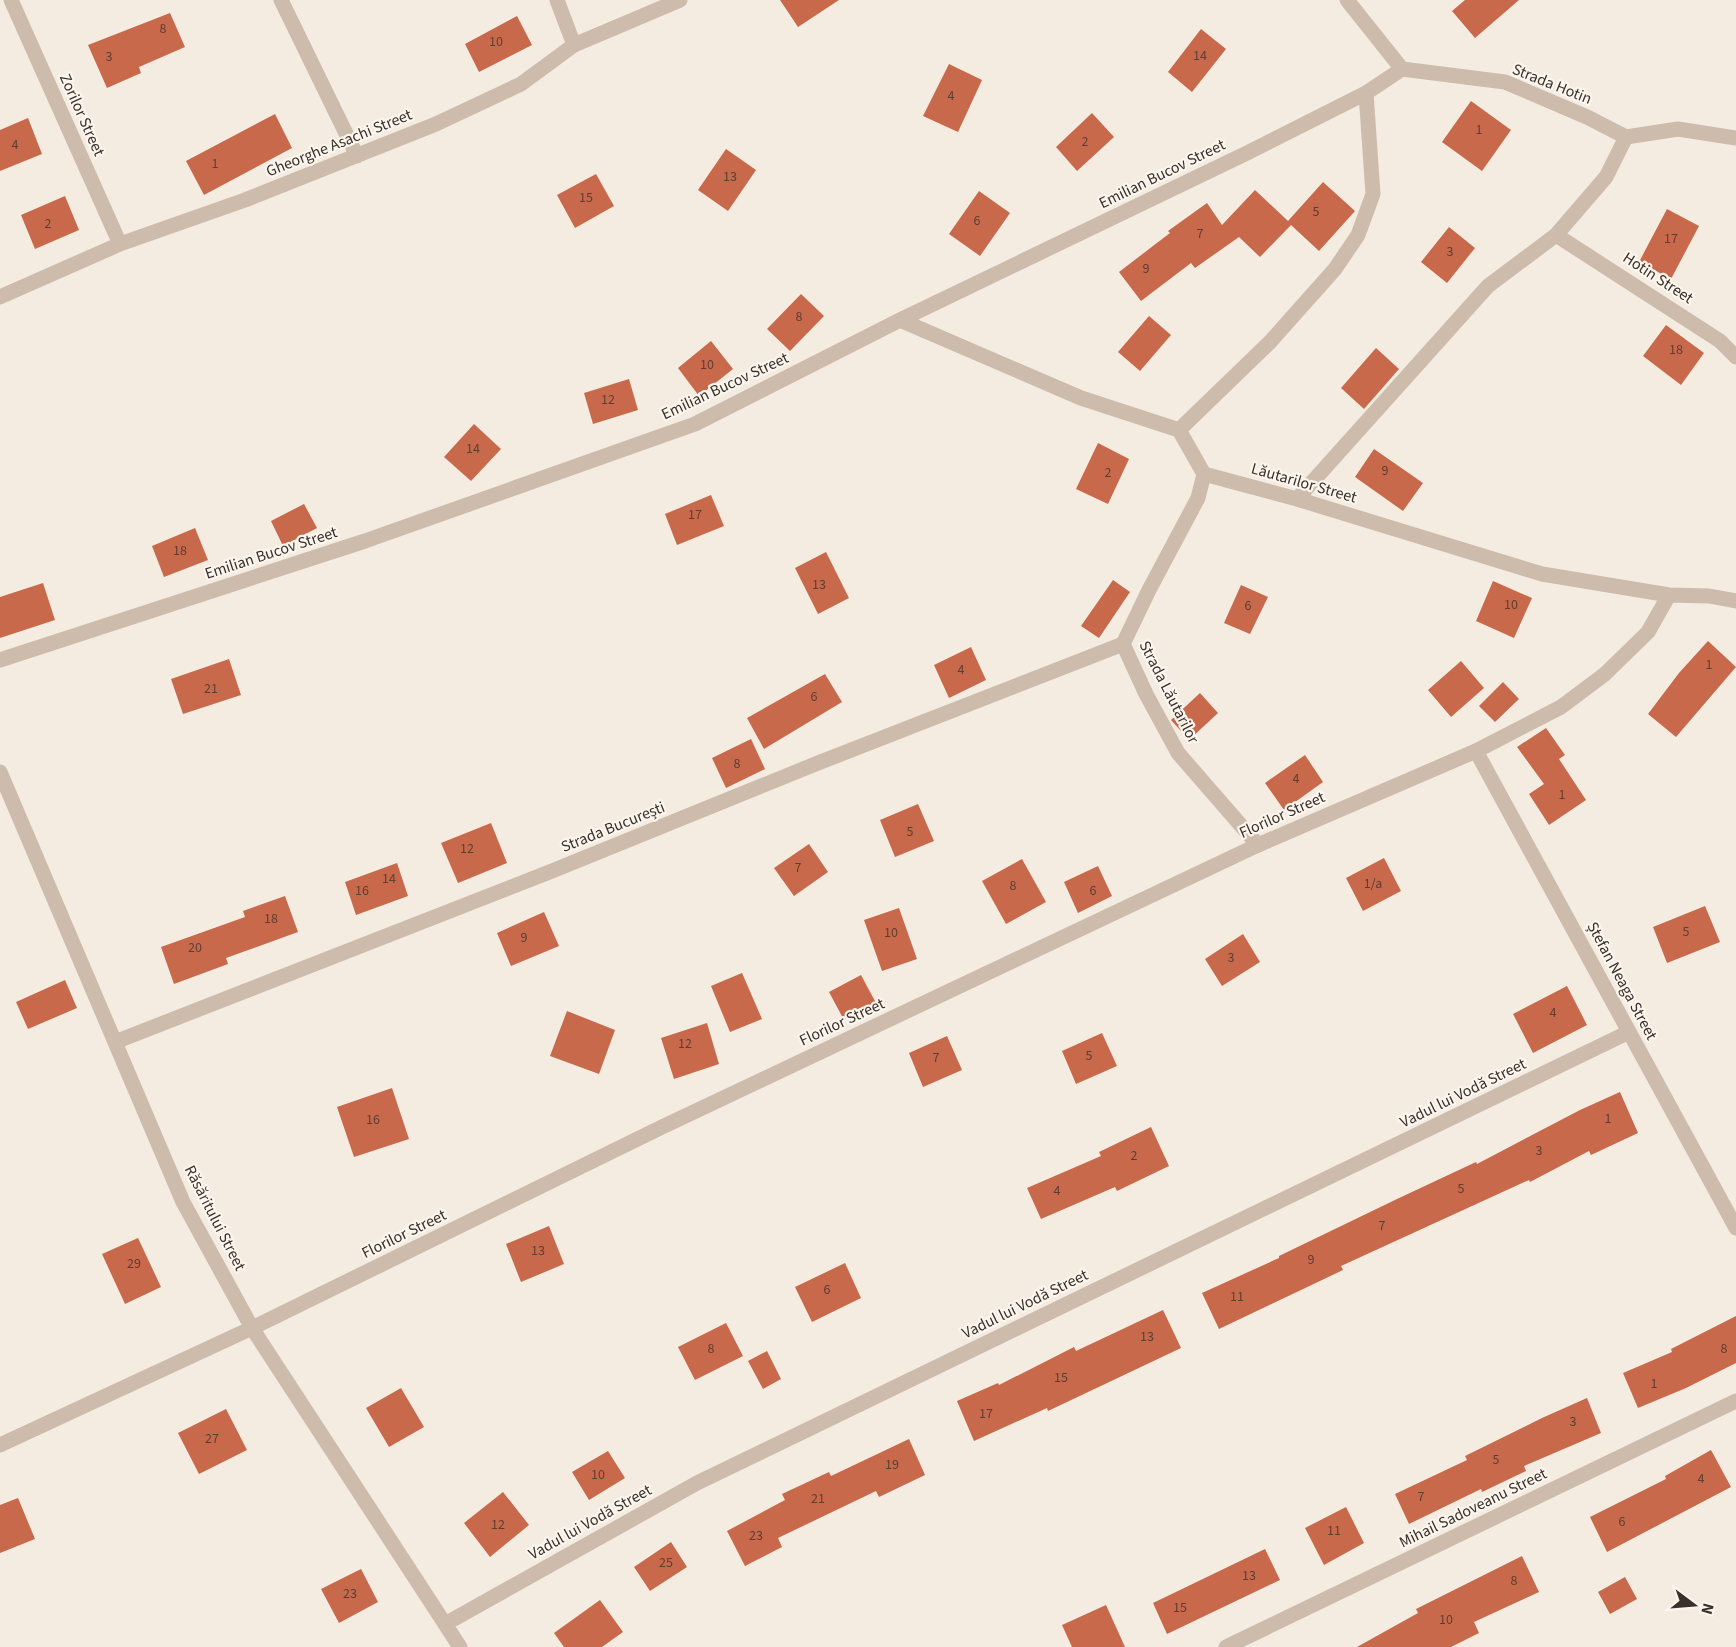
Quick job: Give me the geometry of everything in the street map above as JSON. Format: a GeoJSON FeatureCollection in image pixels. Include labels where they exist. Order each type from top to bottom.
{"type":"FeatureCollection","features":[{"type":"Feature","properties":{"kind":"street","name":"Zorilor Street"},"geometry":{"type":"LineString","coordinates":[[11,0],[120,244]]}},
{"type":"Feature","properties":{"kind":"street"},"geometry":{"type":"LineString","coordinates":[[281,0],[357,156]]}},
{"type":"Feature","properties":{"kind":"street"},"geometry":{"type":"LineString","coordinates":[[557,0],[574,45]]}},
{"type":"Feature","properties":{"kind":"street","name":"Gheorghe Asachi Street"},"geometry":{"type":"LineString","coordinates":[[0,297],[120,244],[245,200],[436,124],[521,84],[574,45],[681,0]]}},
{"type":"Feature","properties":{"kind":"street"},"geometry":{"type":"LineString","coordinates":[[1347,0],[1402,69]]}},
{"type":"Feature","properties":{"kind":"street","name":"Emilian Bucov Street"},"geometry":{"type":"LineString","coordinates":[[0,660],[365,541],[695,424],[900,320],[1247,153],[1366,93],[1402,69]]}},
{"type":"Feature","properties":{"kind":"street","name":"Strada Hotin"},"geometry":{"type":"LineString","coordinates":[[1402,69],[1505,82],[1587,117],[1626,137]]}},
{"type":"Feature","properties":{"kind":"street"},"geometry":{"type":"LineString","coordinates":[[1179,430],[1270,342],[1335,269],[1358,235],[1373,194],[1366,93]]}},
{"type":"Feature","properties":{"kind":"street"},"geometry":{"type":"LineString","coordinates":[[1297,499],[1488,286],[1556,235],[1606,177],[1626,137],[1678,129],[1736,138]]}},
{"type":"Feature","properties":{"kind":"street","name":"Hotin Street"},"geometry":{"type":"LineString","coordinates":[[1556,235],[1720,340],[1736,357]]}},
{"type":"Feature","properties":{"kind":"street"},"geometry":{"type":"LineString","coordinates":[[900,320],[1081,398],[1179,430],[1204,474]]}},
{"type":"Feature","properties":{"kind":"street","name":"Lăutarilor Street"},"geometry":{"type":"LineString","coordinates":[[1204,474],[1297,499],[1542,574],[1669,595],[1710,596],[1736,601]]}},
{"type":"Feature","properties":{"kind":"street","name":"Strada Lăutarilor"},"geometry":{"type":"LineString","coordinates":[[1204,474],[1198,498],[1123,644],[1146,694],[1179,753],[1258,845]]}},
{"type":"Feature","properties":{"kind":"street","name":"Florilor Street"},"geometry":{"type":"LineString","coordinates":[[0,1446],[252,1328],[662,1128],[1258,845],[1476,751],[1561,707],[1605,674],[1648,632],[1669,595]]}},
{"type":"Feature","properties":{"kind":"street","name":"Strada București"},"geometry":{"type":"LineString","coordinates":[[115,1042],[1123,644]]}},
{"type":"Feature","properties":{"kind":"street","name":"Ștefan Neaga Street"},"geometry":{"type":"LineString","coordinates":[[1476,751],[1736,1228]]}},
{"type":"Feature","properties":{"kind":"street","name":"Răsăritului Street"},"geometry":{"type":"LineString","coordinates":[[0,772],[183,1202],[252,1328],[460,1647]]}},
{"type":"Feature","properties":{"kind":"street","name":"Vadul lui Vodă Street"},"geometry":{"type":"LineString","coordinates":[[445,1624],[698,1483],[1629,1032]]}},
{"type":"Feature","properties":{"kind":"street","name":"Mihail Sadoveanu Street"},"geometry":{"type":"LineString","coordinates":[[1226,1647],[1736,1401]]}},
{"type":"Feature","properties":{"kind":"building"},"geometry":{"type":"Polygon","coordinates":[[[780,0],[839,0],[798,27],[780,0]]]}},
{"type":"Feature","properties":{"kind":"building"},"geometry":{"type":"Polygon","coordinates":[[[1465,0],[1519,0],[1475,38],[1452,11],[1465,0]]]}},
{"type":"Feature","properties":{"kind":"building"},"geometry":{"type":"Polygon","coordinates":[[[170,13],[185,47],[139,67],[141,73],[107,88],[88,45],[170,13]]]}},
{"type":"Feature","properties":{"kind":"building"},"geometry":{"type":"Polygon","coordinates":[[[517,16],[532,45],[479,72],[465,44],[517,16]]]}},
{"type":"Feature","properties":{"kind":"building"},"geometry":{"type":"Polygon","coordinates":[[[1201,29],[1226,49],[1192,92],[1168,72],[1201,29]]]}},
{"type":"Feature","properties":{"kind":"building"},"geometry":{"type":"Polygon","coordinates":[[[949,64],[982,80],[958,132],[923,116],[949,64]]]}},
{"type":"Feature","properties":{"kind":"building"},"geometry":{"type":"Polygon","coordinates":[[[1471,101],[1511,130],[1482,171],[1442,142],[1471,101]]]}},
{"type":"Feature","properties":{"kind":"building"},"geometry":{"type":"Polygon","coordinates":[[[1092,113],[1114,137],[1077,171],[1056,147],[1092,113]]]}},
{"type":"Feature","properties":{"kind":"building"},"geometry":{"type":"Polygon","coordinates":[[[275,114],[292,148],[204,195],[186,161],[275,114]]]}},
{"type":"Feature","properties":{"kind":"building"},"geometry":{"type":"Polygon","coordinates":[[[28,118],[42,154],[0,171],[0,130],[28,118]]]}},
{"type":"Feature","properties":{"kind":"building"},"geometry":{"type":"Polygon","coordinates":[[[726,149],[756,170],[728,211],[698,190],[726,149]]]}},
{"type":"Feature","properties":{"kind":"building"},"geometry":{"type":"Polygon","coordinates":[[[596,174],[614,206],[575,228],[557,195],[596,174]]]}},
{"type":"Feature","properties":{"kind":"building"},"geometry":{"type":"Polygon","coordinates":[[[1323,182],[1355,211],[1319,251],[1291,225],[1260,257],[1239,237],[1195,268],[1191,263],[1141,301],[1119,272],[1170,233],[1168,231],[1207,203],[1222,225],[1255,190],[1288,221],[1323,182]]]}},
{"type":"Feature","properties":{"kind":"building"},"geometry":{"type":"Polygon","coordinates":[[[979,191],[1010,213],[980,256],[949,234],[979,191]]]}},
{"type":"Feature","properties":{"kind":"building"},"geometry":{"type":"Polygon","coordinates":[[[65,196],[79,230],[35,249],[21,215],[65,196]]]}},
{"type":"Feature","properties":{"kind":"building"},"geometry":{"type":"Polygon","coordinates":[[[1667,209],[1699,226],[1671,279],[1639,262],[1667,209]]]}},
{"type":"Feature","properties":{"kind":"building"},"geometry":{"type":"Polygon","coordinates":[[[1449,227],[1475,248],[1447,283],[1421,262],[1449,227]]]}},
{"type":"Feature","properties":{"kind":"building"},"geometry":{"type":"Polygon","coordinates":[[[801,294],[824,316],[790,351],[767,329],[801,294]]]}},
{"type":"Feature","properties":{"kind":"building"},"geometry":{"type":"Polygon","coordinates":[[[1149,316],[1171,335],[1140,371],[1118,352],[1149,316]]]}},
{"type":"Feature","properties":{"kind":"building"},"geometry":{"type":"Polygon","coordinates":[[[1666,325],[1704,353],[1681,385],[1643,356],[1666,325]]]}},
{"type":"Feature","properties":{"kind":"building"},"geometry":{"type":"Polygon","coordinates":[[[711,341],[733,369],[699,396],[678,368],[711,341]]]}},
{"type":"Feature","properties":{"kind":"building"},"geometry":{"type":"Polygon","coordinates":[[[1376,348],[1399,369],[1364,409],[1341,388],[1376,348]]]}},
{"type":"Feature","properties":{"kind":"building"},"geometry":{"type":"Polygon","coordinates":[[[629,379],[638,410],[593,424],[584,393],[629,379]]]}},
{"type":"Feature","properties":{"kind":"building"},"geometry":{"type":"Polygon","coordinates":[[[474,424],[501,449],[471,481],[444,457],[474,424]]]}},
{"type":"Feature","properties":{"kind":"building"},"geometry":{"type":"Polygon","coordinates":[[[1098,443],[1129,459],[1108,504],[1076,489],[1098,443]]]}},
{"type":"Feature","properties":{"kind":"building"},"geometry":{"type":"Polygon","coordinates":[[[1374,449],[1423,483],[1403,511],[1355,477],[1374,449]]]}},
{"type":"Feature","properties":{"kind":"building"},"geometry":{"type":"Polygon","coordinates":[[[711,495],[724,526],[677,545],[665,514],[711,495]]]}},
{"type":"Feature","properties":{"kind":"building"},"geometry":{"type":"Polygon","coordinates":[[[304,504],[317,528],[283,546],[271,521],[304,504]]]}},
{"type":"Feature","properties":{"kind":"building"},"geometry":{"type":"Polygon","coordinates":[[[195,528],[208,560],[164,577],[152,546],[195,528]]]}},
{"type":"Feature","properties":{"kind":"building"},"geometry":{"type":"Polygon","coordinates":[[[826,552],[849,598],[818,614],[795,568],[826,552]]]}},
{"type":"Feature","properties":{"kind":"building"},"geometry":{"type":"Polygon","coordinates":[[[1113,580],[1130,592],[1099,638],[1081,626],[1113,580]]]}},
{"type":"Feature","properties":{"kind":"building"},"geometry":{"type":"Polygon","coordinates":[[[1493,581],[1532,598],[1514,638],[1476,621],[1493,581]]]}},
{"type":"Feature","properties":{"kind":"building"},"geometry":{"type":"Polygon","coordinates":[[[43,583],[55,620],[0,638],[0,597],[43,583]]]}},
{"type":"Feature","properties":{"kind":"building"},"geometry":{"type":"Polygon","coordinates":[[[1241,585],[1268,597],[1250,634],[1224,623],[1241,585]]]}},
{"type":"Feature","properties":{"kind":"building"},"geometry":{"type":"Polygon","coordinates":[[[1708,641],[1736,667],[1676,737],[1648,714],[1679,673],[1708,641]]]}},
{"type":"Feature","properties":{"kind":"building"},"geometry":{"type":"Polygon","coordinates":[[[971,647],[986,680],[949,698],[934,665],[971,647]]]}},
{"type":"Feature","properties":{"kind":"building"},"geometry":{"type":"Polygon","coordinates":[[[229,659],[241,695],[183,714],[171,679],[229,659]]]}},
{"type":"Feature","properties":{"kind":"building"},"geometry":{"type":"Polygon","coordinates":[[[1461,661],[1484,688],[1451,717],[1428,690],[1461,661]]]}},
{"type":"Feature","properties":{"kind":"building"},"geometry":{"type":"Polygon","coordinates":[[[825,674],[842,702],[764,749],[747,718],[825,674]]]}},
{"type":"Feature","properties":{"kind":"building"},"geometry":{"type":"Polygon","coordinates":[[[1503,682],[1519,699],[1495,722],[1479,706],[1503,682]]]}},
{"type":"Feature","properties":{"kind":"building"},"geometry":{"type":"Polygon","coordinates":[[[1200,693],[1218,713],[1189,740],[1171,720],[1200,693]]]}},
{"type":"Feature","properties":{"kind":"building"},"geometry":{"type":"Polygon","coordinates":[[[1546,728],[1565,755],[1559,759],[1586,800],[1549,825],[1529,794],[1544,784],[1517,747],[1546,728]]]}},
{"type":"Feature","properties":{"kind":"building"},"geometry":{"type":"Polygon","coordinates":[[[751,739],[765,769],[726,788],[712,758],[751,739]]]}},
{"type":"Feature","properties":{"kind":"building"},"geometry":{"type":"Polygon","coordinates":[[[1305,755],[1323,782],[1284,810],[1265,783],[1305,755]]]}},
{"type":"Feature","properties":{"kind":"building"},"geometry":{"type":"Polygon","coordinates":[[[918,804],[934,841],[895,857],[880,820],[918,804]]]}},
{"type":"Feature","properties":{"kind":"building"},"geometry":{"type":"Polygon","coordinates":[[[491,823],[507,863],[458,883],[441,843],[491,823]]]}},
{"type":"Feature","properties":{"kind":"building"},"geometry":{"type":"Polygon","coordinates":[[[809,844],[828,872],[794,896],[774,868],[809,844]]]}},
{"type":"Feature","properties":{"kind":"building"},"geometry":{"type":"Polygon","coordinates":[[[1384,858],[1401,891],[1363,911],[1346,878],[1384,858]]]}},
{"type":"Feature","properties":{"kind":"building"},"geometry":{"type":"Polygon","coordinates":[[[1022,859],[1046,902],[1006,924],[982,881],[1022,859]]]}},
{"type":"Feature","properties":{"kind":"building"},"geometry":{"type":"Polygon","coordinates":[[[397,863],[408,896],[356,915],[345,882],[397,863]]]}},
{"type":"Feature","properties":{"kind":"building"},"geometry":{"type":"Polygon","coordinates":[[[1098,866],[1112,896],[1078,913],[1064,882],[1098,866]]]}},
{"type":"Feature","properties":{"kind":"building"},"geometry":{"type":"Polygon","coordinates":[[[285,896],[298,932],[226,958],[228,964],[174,984],[161,947],[245,917],[243,911],[285,896]]]}},
{"type":"Feature","properties":{"kind":"building"},"geometry":{"type":"Polygon","coordinates":[[[1705,906],[1720,942],[1667,963],[1653,927],[1705,906]]]}},
{"type":"Feature","properties":{"kind":"building"},"geometry":{"type":"Polygon","coordinates":[[[899,908],[917,959],[882,971],[864,920],[899,908]]]}},
{"type":"Feature","properties":{"kind":"building"},"geometry":{"type":"Polygon","coordinates":[[[544,912],[559,946],[511,966],[497,933],[544,912]]]}},
{"type":"Feature","properties":{"kind":"building"},"geometry":{"type":"Polygon","coordinates":[[[1243,934],[1260,962],[1222,986],[1205,959],[1243,934]]]}},
{"type":"Feature","properties":{"kind":"building"},"geometry":{"type":"Polygon","coordinates":[[[742,973],[762,1019],[730,1032],[711,986],[742,973]]]}},
{"type":"Feature","properties":{"kind":"building"},"geometry":{"type":"Polygon","coordinates":[[[861,975],[876,1003],[844,1020],[829,992],[861,975]]]}},
{"type":"Feature","properties":{"kind":"building"},"geometry":{"type":"Polygon","coordinates":[[[65,980],[77,1008],[28,1029],[16,1002],[65,980]]]}},
{"type":"Feature","properties":{"kind":"building"},"geometry":{"type":"Polygon","coordinates":[[[1567,986],[1587,1025],[1533,1053],[1513,1014],[1567,986]]]}},
{"type":"Feature","properties":{"kind":"building"},"geometry":{"type":"Polygon","coordinates":[[[567,1011],[615,1030],[599,1074],[550,1056],[567,1011]]]}},
{"type":"Feature","properties":{"kind":"building"},"geometry":{"type":"Polygon","coordinates":[[[707,1023],[719,1064],[674,1079],[661,1038],[707,1023]]]}},
{"type":"Feature","properties":{"kind":"building"},"geometry":{"type":"Polygon","coordinates":[[[1102,1033],[1117,1066],[1076,1084],[1062,1051],[1102,1033]]]}},
{"type":"Feature","properties":{"kind":"building"},"geometry":{"type":"Polygon","coordinates":[[[947,1036],[962,1070],[923,1087],[909,1053],[947,1036]]]}},
{"type":"Feature","properties":{"kind":"building"},"geometry":{"type":"Polygon","coordinates":[[[392,1088],[409,1139],[354,1157],[337,1107],[392,1088]]]}},
{"type":"Feature","properties":{"kind":"building"},"geometry":{"type":"Polygon","coordinates":[[[1620,1092],[1638,1133],[1591,1155],[1589,1151],[1530,1182],[1529,1180],[1341,1266],[1343,1270],[1219,1329],[1202,1293],[1279,1258],[1397,1199],[1476,1162],[1477,1164],[1580,1110],[1620,1092]]]}},
{"type":"Feature","properties":{"kind":"building"},"geometry":{"type":"Polygon","coordinates":[[[1151,1127],[1169,1166],[1117,1191],[1115,1187],[1041,1219],[1027,1188],[1101,1156],[1099,1152],[1151,1127]]]}},
{"type":"Feature","properties":{"kind":"building"},"geometry":{"type":"Polygon","coordinates":[[[549,1226],[564,1264],[521,1282],[506,1244],[549,1226]]]}},
{"type":"Feature","properties":{"kind":"building"},"geometry":{"type":"Polygon","coordinates":[[[138,1238],[161,1287],[125,1304],[102,1254],[138,1238]]]}},
{"type":"Feature","properties":{"kind":"building"},"geometry":{"type":"Polygon","coordinates":[[[845,1263],[861,1298],[812,1322],[795,1287],[845,1263]]]}},
{"type":"Feature","properties":{"kind":"building"},"geometry":{"type":"Polygon","coordinates":[[[1163,1310],[1181,1348],[1048,1411],[1047,1408],[974,1441],[957,1401],[998,1383],[999,1385],[1074,1347],[1076,1351],[1163,1310]]]}},
{"type":"Feature","properties":{"kind":"building"},"geometry":{"type":"Polygon","coordinates":[[[1736,1316],[1736,1363],[1686,1388],[1638,1408],[1623,1373],[1672,1352],[1671,1349],[1736,1316]]]}},
{"type":"Feature","properties":{"kind":"building"},"geometry":{"type":"Polygon","coordinates":[[[726,1323],[743,1356],[695,1380],[678,1347],[726,1323]]]}},
{"type":"Feature","properties":{"kind":"building"},"geometry":{"type":"Polygon","coordinates":[[[767,1351],[781,1379],[763,1389],[748,1361],[767,1351]]]}},
{"type":"Feature","properties":{"kind":"building"},"geometry":{"type":"Polygon","coordinates":[[[401,1388],[424,1427],[389,1447],[366,1408],[401,1388]]]}},
{"type":"Feature","properties":{"kind":"building"},"geometry":{"type":"Polygon","coordinates":[[[1587,1398],[1601,1433],[1524,1466],[1526,1471],[1482,1492],[1481,1489],[1409,1524],[1395,1494],[1467,1460],[1465,1456],[1587,1398]]]}},
{"type":"Feature","properties":{"kind":"building"},"geometry":{"type":"Polygon","coordinates":[[[226,1409],[247,1450],[199,1474],[178,1433],[226,1409]]]}},
{"type":"Feature","properties":{"kind":"building"},"geometry":{"type":"Polygon","coordinates":[[[909,1439],[925,1475],[879,1497],[876,1491],[778,1538],[782,1547],[745,1566],[727,1531],[785,1500],[782,1494],[829,1472],[831,1476],[909,1439]]]}},
{"type":"Feature","properties":{"kind":"building"},"geometry":{"type":"Polygon","coordinates":[[[1711,1450],[1731,1487],[1607,1552],[1590,1517],[1666,1479],[1665,1476],[1711,1450]]]}},
{"type":"Feature","properties":{"kind":"building"},"geometry":{"type":"Polygon","coordinates":[[[608,1451],[625,1478],[589,1500],[572,1472],[608,1451]]]}},
{"type":"Feature","properties":{"kind":"building"},"geometry":{"type":"Polygon","coordinates":[[[503,1492],[529,1525],[490,1557],[464,1523],[503,1492]]]}},
{"type":"Feature","properties":{"kind":"building"},"geometry":{"type":"Polygon","coordinates":[[[18,1498],[35,1539],[0,1553],[0,1505],[18,1498]]]}},
{"type":"Feature","properties":{"kind":"building"},"geometry":{"type":"Polygon","coordinates":[[[1346,1507],[1364,1543],[1324,1565],[1305,1528],[1346,1507]]]}},
{"type":"Feature","properties":{"kind":"building"},"geometry":{"type":"Polygon","coordinates":[[[671,1542],[687,1567],[650,1591],[634,1567],[671,1542]]]}},
{"type":"Feature","properties":{"kind":"building"},"geometry":{"type":"Polygon","coordinates":[[[1265,1549],[1280,1580],[1167,1634],[1153,1603],[1265,1549]]]}},
{"type":"Feature","properties":{"kind":"building"},"geometry":{"type":"Polygon","coordinates":[[[1522,1556],[1539,1592],[1474,1622],[1479,1633],[1451,1647],[1357,1647],[1418,1613],[1416,1609],[1522,1556]]]}},
{"type":"Feature","properties":{"kind":"building"},"geometry":{"type":"Polygon","coordinates":[[[361,1569],[378,1602],[339,1623],[321,1589],[361,1569]]]}},
{"type":"Feature","properties":{"kind":"building"},"geometry":{"type":"Polygon","coordinates":[[[1625,1577],[1637,1599],[1610,1614],[1598,1592],[1625,1577]]]}},
{"type":"Feature","properties":{"kind":"building"},"geometry":{"type":"Polygon","coordinates":[[[600,1600],[623,1632],[602,1647],[564,1647],[554,1633],[600,1600]]]}},
{"type":"Feature","properties":{"kind":"building"},"geometry":{"type":"Polygon","coordinates":[[[1106,1605],[1125,1647],[1072,1647],[1062,1625],[1106,1605]]]}}]}
